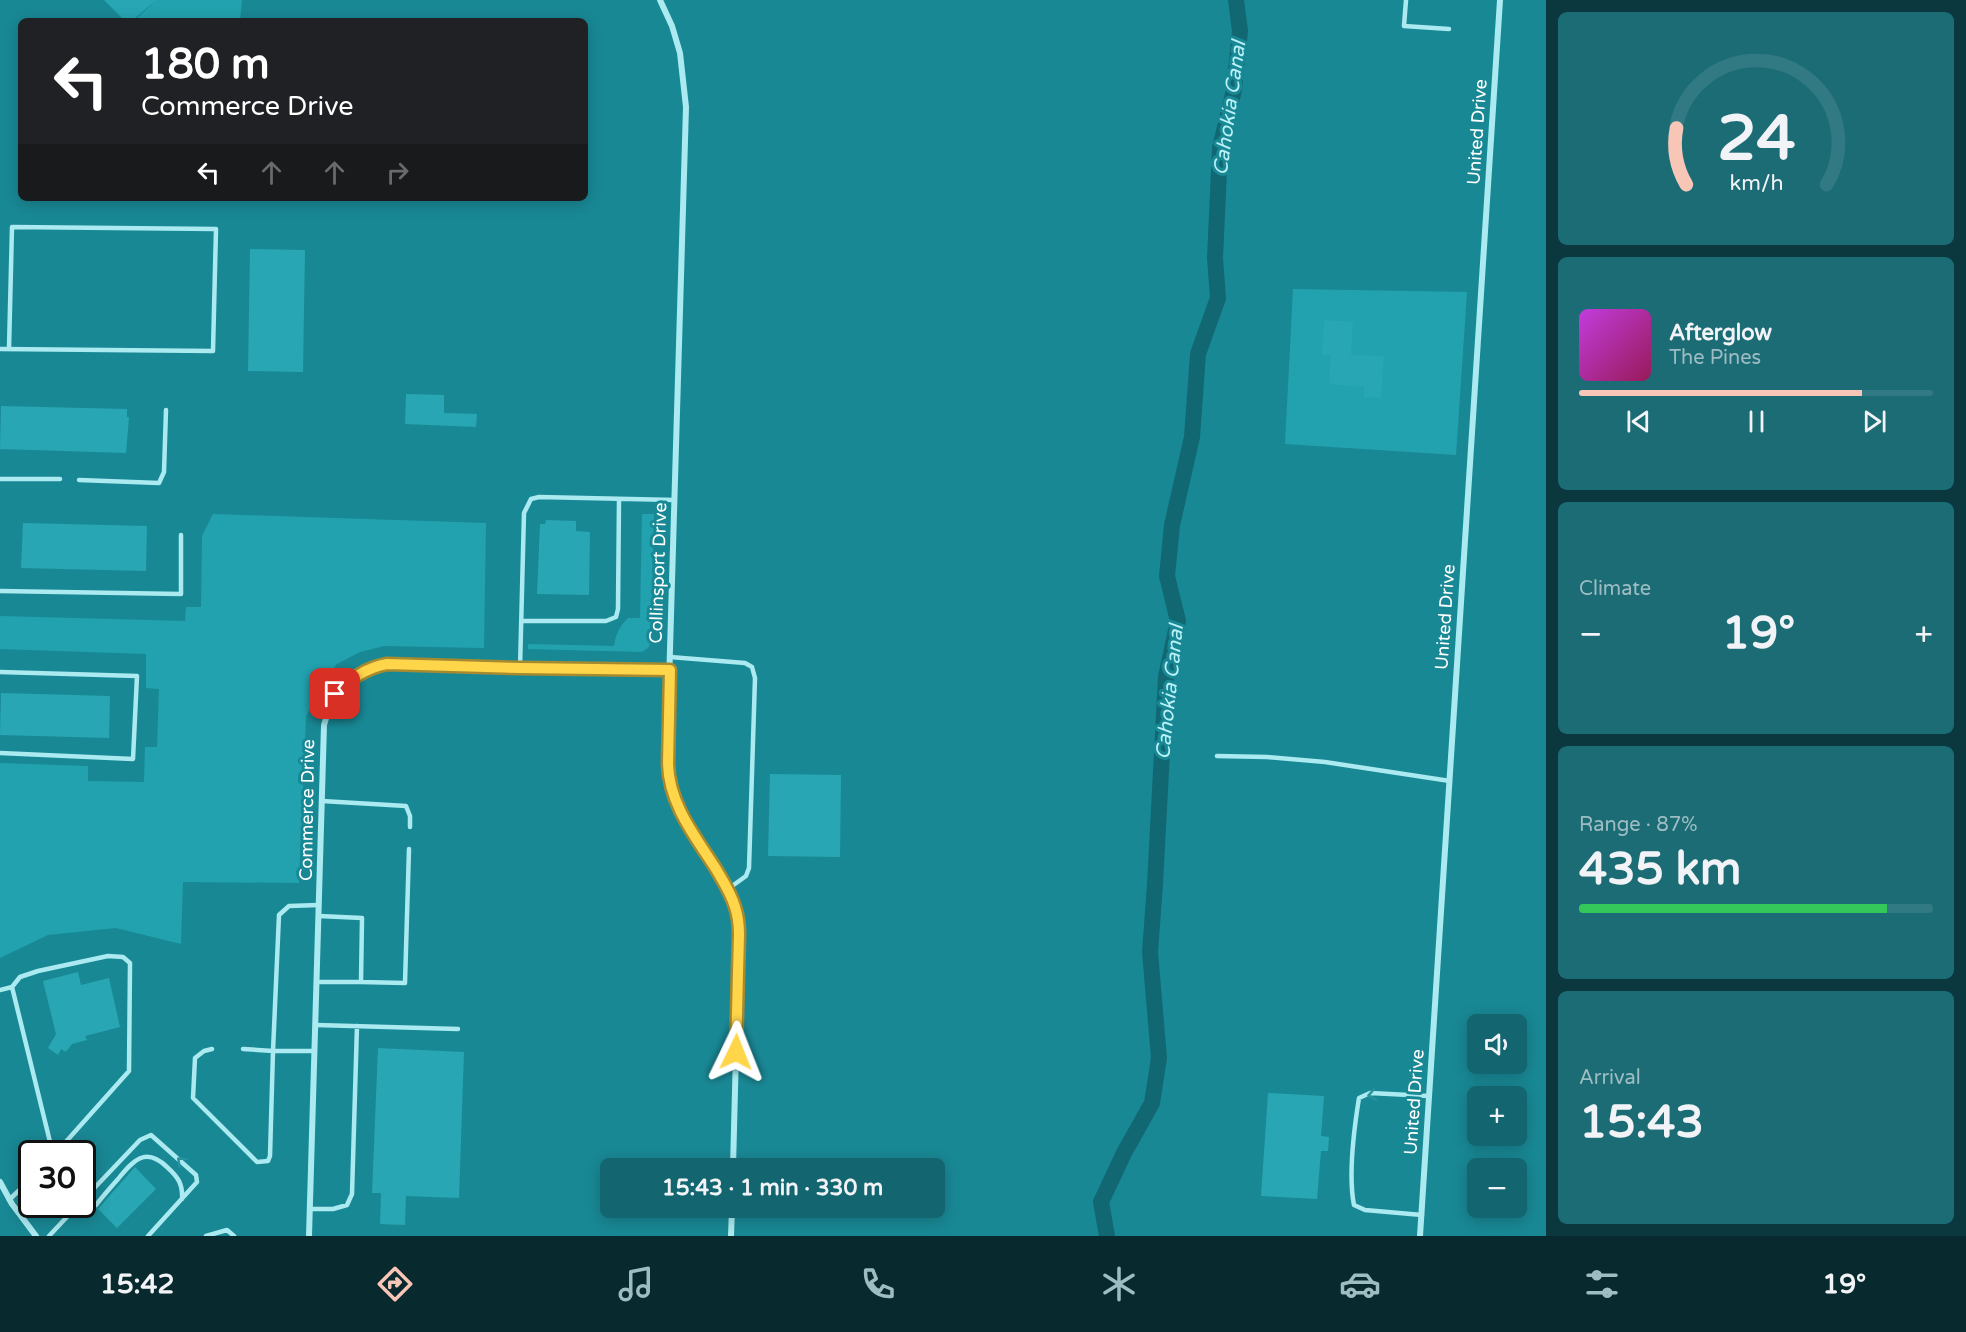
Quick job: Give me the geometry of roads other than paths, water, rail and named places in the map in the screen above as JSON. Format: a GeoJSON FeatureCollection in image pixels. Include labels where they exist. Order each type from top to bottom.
{"type":"FeatureCollection","features":[{"type":"Feature","properties":{"kind":"street","name":"Collinsport Drive"},"geometry":{"type":"LineString","coordinates":[[660,0],[672,26],[680,53],[686,107],[668,777],[674,801],[728,889],[735,905],[739,934],[733,1158]]}},
{"type":"Feature","properties":{"kind":"street","name":"United Drive"},"geometry":{"type":"LineString","coordinates":[[1420,1236],[1500,0]]}},
{"type":"Feature","properties":{"kind":"street","name":"Commerce Drive"},"geometry":{"type":"LineString","coordinates":[[309,1236],[324,724],[335,694],[358,674],[387,664],[670,670]]}},
{"type":"Feature","properties":{"kind":"street"},"geometry":{"type":"LineString","coordinates":[[0,1182],[9,1200],[36,1236]]}},
{"type":"Feature","properties":{"kind":"street"},"geometry":{"type":"LineString","coordinates":[[731,1236],[732,1218]]}},
{"type":"Feature","properties":{"kind":"lane"},"geometry":{"type":"LineString","coordinates":[[1406,0],[1404,26],[1449,29]]}},
{"type":"Feature","properties":{"kind":"lane"},"geometry":{"type":"LineString","coordinates":[[0,349],[213,351],[216,229],[12,226],[9,349]]}},
{"type":"Feature","properties":{"kind":"lane"},"geometry":{"type":"LineString","coordinates":[[78,480],[159,483],[164,472],[166,410]]}},
{"type":"Feature","properties":{"kind":"lane"},"geometry":{"type":"LineString","coordinates":[[0,479],[60,479]]}},
{"type":"Feature","properties":{"kind":"lane"},"geometry":{"type":"LineString","coordinates":[[520,668],[524,513],[531,499],[539,497],[675,500]]}},
{"type":"Feature","properties":{"kind":"lane"},"geometry":{"type":"LineString","coordinates":[[521,621],[606,621],[616,617],[619,499]]}},
{"type":"Feature","properties":{"kind":"lane"},"geometry":{"type":"LineString","coordinates":[[0,591],[181,594],[181,535]]}},
{"type":"Feature","properties":{"kind":"lane"},"geometry":{"type":"LineString","coordinates":[[670,657],[745,663],[752,667],[755,678],[749,868],[746,876],[728,889]]}},
{"type":"Feature","properties":{"kind":"lane"},"geometry":{"type":"LineString","coordinates":[[0,672],[137,676],[133,759],[0,753]]}},
{"type":"Feature","properties":{"kind":"lane"},"geometry":{"type":"LineString","coordinates":[[1217,756],[1325,762],[1450,781]]}},
{"type":"Feature","properties":{"kind":"lane"},"geometry":{"type":"LineString","coordinates":[[322,801],[406,806],[410,816],[410,827]]}},
{"type":"Feature","properties":{"kind":"lane"},"geometry":{"type":"LineString","coordinates":[[317,982],[405,983],[409,849]]}},
{"type":"Feature","properties":{"kind":"lane"},"geometry":{"type":"LineString","coordinates":[[212,1049],[204,1051],[195,1058],[193,1098],[257,1161],[261,1163],[267,1161],[270,1156],[279,915],[289,906],[320,905]]}},
{"type":"Feature","properties":{"kind":"lane"},"geometry":{"type":"LineString","coordinates":[[319,916],[362,918],[362,982]]}},
{"type":"Feature","properties":{"kind":"lane"},"geometry":{"type":"LineString","coordinates":[[0,990],[12,987],[20,977],[38,971],[108,956],[123,957],[130,963],[129,1071],[67,1140]]}},
{"type":"Feature","properties":{"kind":"lane"},"geometry":{"type":"LineString","coordinates":[[12,987],[50,1140]]}},
{"type":"Feature","properties":{"kind":"lane"},"geometry":{"type":"LineString","coordinates":[[316,1026],[458,1029]]}},
{"type":"Feature","properties":{"kind":"lane"},"geometry":{"type":"LineString","coordinates":[[311,1209],[333,1209],[347,1205],[352,1194],[357,1026]]}},
{"type":"Feature","properties":{"kind":"lane"},"geometry":{"type":"LineString","coordinates":[[243,1049],[315,1051]]}},
{"type":"Feature","properties":{"kind":"lane"},"geometry":{"type":"LineString","coordinates":[[1422,1215],[1365,1210],[1354,1205],[1351,1190],[1359,1098],[1370,1093],[1430,1096]]}},
{"type":"Feature","properties":{"kind":"lane"},"geometry":{"type":"LineString","coordinates":[[96,1186],[140,1140],[151,1135],[195,1175],[196,1185],[148,1236]]}},
{"type":"Feature","properties":{"kind":"lane"},"geometry":{"type":"LineString","coordinates":[[96,1205],[132,1162],[144,1157],[160,1160],[171,1170],[183,1186],[182,1199]]}},
{"type":"Feature","properties":{"kind":"lane"},"geometry":{"type":"LineString","coordinates":[[9,1200],[18,1191]]}},
{"type":"Feature","properties":{"kind":"lane"},"geometry":{"type":"LineString","coordinates":[[49,1236],[66,1218]]}},
{"type":"Feature","properties":{"kind":"lane"},"geometry":{"type":"LineString","coordinates":[[206,1236],[230,1234]]}},
{"type":"Feature","properties":{"kind":"waterway","name":"Cahokia Canal"},"geometry":{"type":"LineString","coordinates":[[1107,1236],[1101,1202],[1124,1153],[1152,1103],[1159,1058],[1150,952],[1166,677],[1178,621],[1167,576],[1172,525],[1192,437],[1198,354],[1218,298],[1215,258],[1220,148],[1234,90],[1240,31],[1236,0]]}}]}
